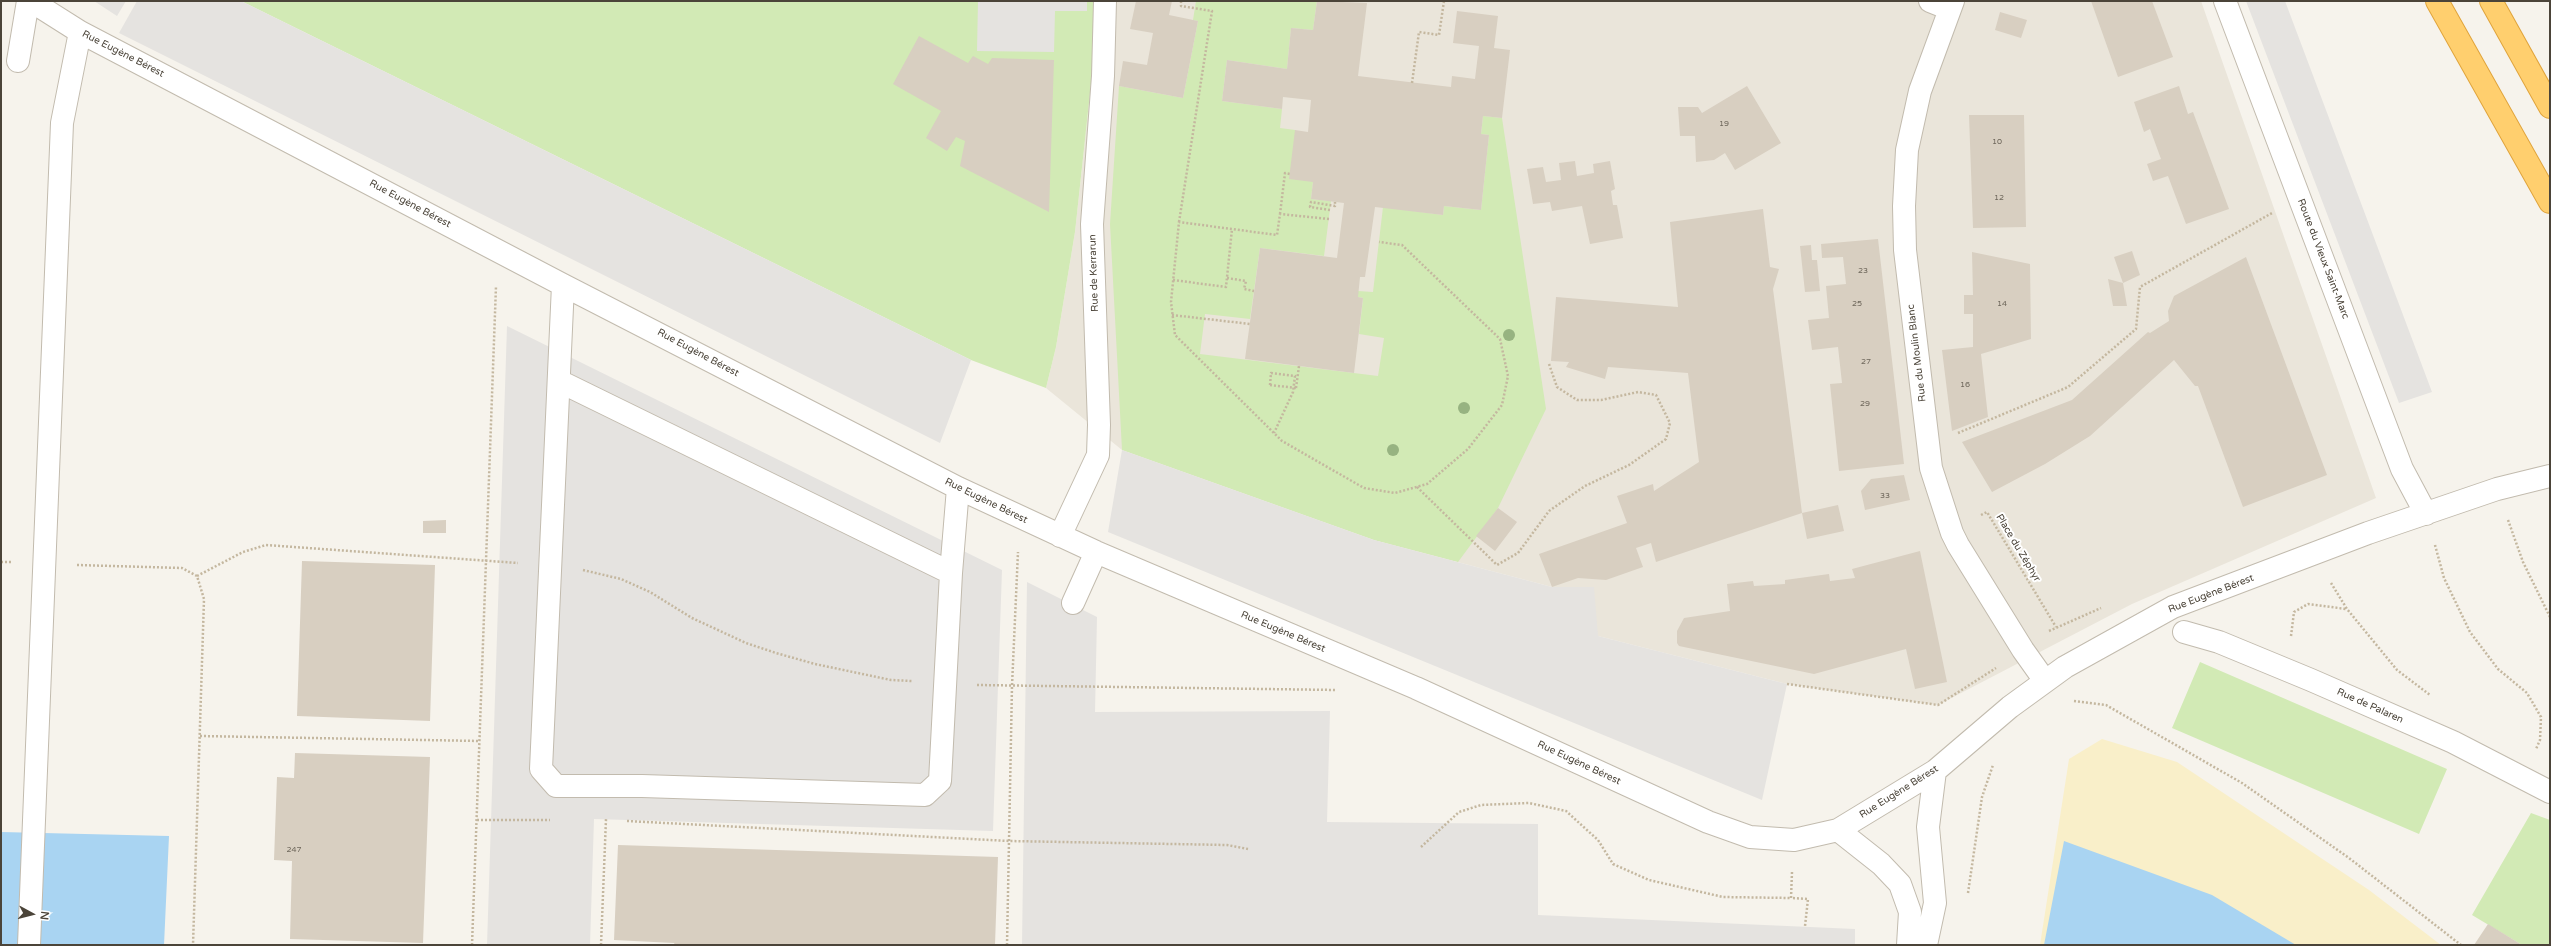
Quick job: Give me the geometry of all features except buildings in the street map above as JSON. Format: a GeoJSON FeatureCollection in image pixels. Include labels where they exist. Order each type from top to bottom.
{"type":"FeatureCollection","features":[{"type":"Feature","properties":{"kind":"highway"},"geometry":{"type":"LineString","coordinates":[[2437,1],[2550,202]]}},
{"type":"Feature","properties":{"kind":"highway"},"geometry":{"type":"LineString","coordinates":[[2491,1],[2550,107]]}},
{"type":"Feature","properties":{"kind":"street","name":"Rue Eugène Bérest"},"geometry":{"type":"LineString","coordinates":[[29,1],[80,32],[497,249],[563,285],[958,488],[1024,520],[1096,552],[1416,688],[1708,822],[1750,837],[1794,840],[1838,830],[1935,771],[2010,707],[2065,667],[2173,607],[2497,489],[2550,476]]}},
{"type":"Feature","properties":{"kind":"street"},"geometry":{"type":"LineString","coordinates":[[18,61],[29,1]]}},
{"type":"Feature","properties":{"kind":"street","name":"Rue de Kerrarun"},"geometry":{"type":"LineString","coordinates":[[1060,536],[1098,456],[1099,425],[1092,224],[1103,76],[1105,1]]}},
{"type":"Feature","properties":{"kind":"street"},"geometry":{"type":"LineString","coordinates":[[1930,1],[1951,5]]}},
{"type":"Feature","properties":{"kind":"street","name":"Route du Vieux Saint-Marc"},"geometry":{"type":"LineString","coordinates":[[2225,1],[2402,469],[2426,514]]}},
{"type":"Feature","properties":{"kind":"street","name":"Rue du Moulin Blanc"},"geometry":{"type":"LineString","coordinates":[[1951,5],[1920,91],[1907,150],[1904,206],[1905,250],[1931,468],[1952,533],[1983,588],[2023,650],[2046,681]]}},
{"type":"Feature","properties":{"kind":"street"},"geometry":{"type":"LineString","coordinates":[[29,945],[62,123],[80,32]]}},
{"type":"Feature","properties":{"kind":"street"},"geometry":{"type":"LineString","coordinates":[[563,285],[541,768],[556,786],[642,786],[925,795],[940,781],[951,572],[958,488]]}},
{"type":"Feature","properties":{"kind":"street"},"geometry":{"type":"LineString","coordinates":[[559,381],[661,429],[951,572]]}},
{"type":"Feature","properties":{"kind":"street"},"geometry":{"type":"LineString","coordinates":[[1073,603],[1096,552]]}},
{"type":"Feature","properties":{"kind":"street","name":"Rue de Palaren"},"geometry":{"type":"LineString","coordinates":[[2184,632],[2219,642],[2312,680],[2453,742],[2550,792]]}},
{"type":"Feature","properties":{"kind":"street"},"geometry":{"type":"LineString","coordinates":[[1926,945],[1935,904],[1928,827],[1935,771]]}},
{"type":"Feature","properties":{"kind":"street"},"geometry":{"type":"LineString","coordinates":[[1838,830],[1881,864],[1900,884],[1910,912],[1908,945]]}},
{"type":"Feature","properties":{"kind":"path"},"geometry":{"type":"LineString","coordinates":[[1181,1],[1181,6],[1212,11],[1179,222],[1173,280],[1172,314],[1175,335],[1282,441],[1364,488],[1395,493],[1427,484],[1468,449],[1502,404],[1508,376],[1500,339],[1402,245],[1379,242]]}},
{"type":"Feature","properties":{"kind":"path"},"geometry":{"type":"LineString","coordinates":[[1412,83],[1419,32],[1440,35],[1444,1]]}},
{"type":"Feature","properties":{"kind":"path"},"geometry":{"type":"LineString","coordinates":[[1179,222],[1277,235],[1285,173],[1290,174]]}},
{"type":"Feature","properties":{"kind":"path"},"geometry":{"type":"LineString","coordinates":[[1929,446],[2068,387],[2136,329],[2140,287],[2300,198]]}},
{"type":"Feature","properties":{"kind":"path"},"geometry":{"type":"LineString","coordinates":[[1330,210],[1310,208],[1311,202],[1335,206],[1336,202]]}},
{"type":"Feature","properties":{"kind":"path"},"geometry":{"type":"LineString","coordinates":[[1280,214],[1329,219]]}},
{"type":"Feature","properties":{"kind":"path"},"geometry":{"type":"LineString","coordinates":[[1173,280],[1226,287],[1232,229]]}},
{"type":"Feature","properties":{"kind":"path"},"geometry":{"type":"LineString","coordinates":[[472,945],[497,249]]}},
{"type":"Feature","properties":{"kind":"path"},"geometry":{"type":"LineString","coordinates":[[1227,278],[1246,281],[1244,290],[1254,291]]}},
{"type":"Feature","properties":{"kind":"path"},"geometry":{"type":"LineString","coordinates":[[1172,314],[1250,324]]}},
{"type":"Feature","properties":{"kind":"path"},"geometry":{"type":"LineString","coordinates":[[1416,487],[1497,565],[1518,553],[1549,511],[1585,486],[1629,465],[1666,439],[1670,423],[1656,395],[1638,392],[1601,400],[1577,400],[1557,387],[1550,364]]}},
{"type":"Feature","properties":{"kind":"path"},"geometry":{"type":"LineString","coordinates":[[1274,434],[1293,392],[1295,376],[1271,373],[1270,385],[1296,388],[1299,366]]}},
{"type":"Feature","properties":{"kind":"path"},"geometry":{"type":"LineString","coordinates":[[2497,489],[2523,562],[2550,617]]}},
{"type":"Feature","properties":{"kind":"path","name":"Place du Zéphyr"},"geometry":{"type":"LineString","coordinates":[[1952,533],[1987,512],[2056,627]]}},
{"type":"Feature","properties":{"kind":"path"},"geometry":{"type":"LineString","coordinates":[[2426,514],[2444,578],[2470,632],[2498,669],[2527,693],[2541,717],[2540,740],[2524,779]]}},
{"type":"Feature","properties":{"kind":"path"},"geometry":{"type":"LineString","coordinates":[[1007,945],[1012,686],[1018,541],[1024,520]]}},
{"type":"Feature","properties":{"kind":"path"},"geometry":{"type":"LineString","coordinates":[[197,576],[243,552],[266,545],[551,565],[592,571],[621,579],[650,592],[692,618],[776,654],[891,680],[1012,686],[1345,691]]}},
{"type":"Feature","properties":{"kind":"path"},"geometry":{"type":"LineString","coordinates":[[2316,554],[2347,609],[2397,670],[2434,697]]}},
{"type":"Feature","properties":{"kind":"path"},"geometry":{"type":"LineString","coordinates":[[1,562],[182,568],[197,576],[204,599],[193,945]]}},
{"type":"Feature","properties":{"kind":"path"},"geometry":{"type":"LineString","coordinates":[[2312,680],[2299,660],[2290,633],[2294,612],[2308,604],[2347,609]]}},
{"type":"Feature","properties":{"kind":"path"},"geometry":{"type":"LineString","coordinates":[[1787,684],[1938,705],[2023,650]]}},
{"type":"Feature","properties":{"kind":"path"},"geometry":{"type":"LineString","coordinates":[[2070,700],[2106,705],[2242,783],[2349,858],[2461,945]]}},
{"type":"Feature","properties":{"kind":"path"},"geometry":{"type":"LineString","coordinates":[[200,736],[479,741]]}},
{"type":"Feature","properties":{"kind":"path"},"geometry":{"type":"LineString","coordinates":[[1968,898],[1982,797],[1995,760]]}},
{"type":"Feature","properties":{"kind":"path"},"geometry":{"type":"LineString","coordinates":[[1421,847],[1459,812],[1481,805],[1529,803],[1566,811],[1598,840],[1613,864],[1649,880],[1723,897],[1808,899],[1805,926]]}},
{"type":"Feature","properties":{"kind":"path"},"geometry":{"type":"LineString","coordinates":[[598,819],[614,820]]}},
{"type":"Feature","properties":{"kind":"path"},"geometry":{"type":"LineString","coordinates":[[600,945],[606,819]]}},
{"type":"Feature","properties":{"kind":"path"},"geometry":{"type":"LineString","coordinates":[[477,820],[553,820]]}},
{"type":"Feature","properties":{"kind":"path"},"geometry":{"type":"LineString","coordinates":[[622,820],[1009,841],[1227,845],[1248,849]]}},
{"type":"Feature","properties":{"kind":"path"},"geometry":{"type":"LineString","coordinates":[[1791,898],[1794,840]]}},
{"type":"Feature","properties":{"kind":"shaded area"},"geometry":{"type":"Polygon","coordinates":[[[94,1],[126,1],[117,16],[94,1]]]}},
{"type":"Feature","properties":{"kind":"shaded area"},"geometry":{"type":"Polygon","coordinates":[[[137,1],[241,1],[971,360],[940,443],[119,33],[137,1]]]}},
{"type":"Feature","properties":{"kind":"shaded area"},"geometry":{"type":"Polygon","coordinates":[[[978,1],[1087,1],[1087,11],[1055,11],[1054,52],[977,51],[978,1]]]}},
{"type":"Feature","properties":{"kind":"shaded area"},"geometry":{"type":"Polygon","coordinates":[[[1095,1],[2201,1],[2376,498],[2132,604],[1938,705],[1787,684],[1598,636],[1552,587],[1374,540],[1122,450],[1046,388],[1056,347],[1075,232],[1094,56],[1095,1]]]}},
{"type":"Feature","properties":{"kind":"shaded area"},"geometry":{"type":"Polygon","coordinates":[[[2246,1],[2285,1],[2432,392],[2399,403],[2246,1]]]}},
{"type":"Feature","properties":{"kind":"shaded area"},"geometry":{"type":"Polygon","coordinates":[[[507,326],[1002,570],[993,831],[594,819],[590,945],[487,945],[507,326]]]}},
{"type":"Feature","properties":{"kind":"shaded area"},"geometry":{"type":"Polygon","coordinates":[[[1122,450],[1374,540],[1552,587],[1594,587],[1598,636],[1787,684],[1762,800],[1108,532],[1122,450]]]}},
{"type":"Feature","properties":{"kind":"shaded area"},"geometry":{"type":"Polygon","coordinates":[[[1027,582],[1097,617],[1095,712],[1330,711],[1327,822],[1538,824],[1538,915],[1855,929],[1855,945],[1022,945],[1027,582]]]}},
{"type":"Feature","properties":{"kind":"green space"},"geometry":{"type":"Polygon","coordinates":[[[241,1],[1095,1],[1094,56],[1075,232],[1056,347],[1046,388],[971,360],[241,1]]]}},
{"type":"Feature","properties":{"kind":"green space"},"geometry":{"type":"Polygon","coordinates":[[[1196,1],[1317,1],[1313,30],[1291,28],[1287,69],[1227,60],[1222,101],[1282,109],[1280,128],[1295,130],[1313,182],[1311,199],[1331,201],[1324,256],[1260,248],[1250,319],[1205,314],[1200,354],[1378,376],[1384,338],[1359,334],[1363,298],[1358,297],[1358,291],[1373,292],[1383,207],[1443,215],[1444,206],[1481,210],[1489,135],[1481,134],[1483,116],[1502,118],[1546,409],[1498,508],[1458,562],[1374,540],[1122,450],[1110,224],[1119,86],[1183,98],[1198,21],[1193,20],[1196,1]]]}},
{"type":"Feature","properties":{"kind":"green space"},"geometry":{"type":"Polygon","coordinates":[[[2200,662],[2447,769],[2419,834],[2172,728],[2200,662]]]}},
{"type":"Feature","properties":{"kind":"green space"},"geometry":{"type":"Polygon","coordinates":[[[2531,813],[2550,820],[2550,945],[2522,945],[2472,915],[2531,813]]]}},
{"type":"Feature","properties":{"kind":"sand"},"geometry":{"type":"Polygon","coordinates":[[[2102,739],[2177,762],[2369,890],[2441,945],[2040,945],[2069,759],[2102,739]]]}},
{"type":"Feature","properties":{"kind":"water"},"geometry":{"type":"Polygon","coordinates":[[[1,832],[169,836],[164,945],[1,945],[1,832]]]}},
{"type":"Feature","properties":{"kind":"water"},"geometry":{"type":"Polygon","coordinates":[[[2064,841],[2212,895],[2296,945],[2044,945],[2064,841]]]}}]}
